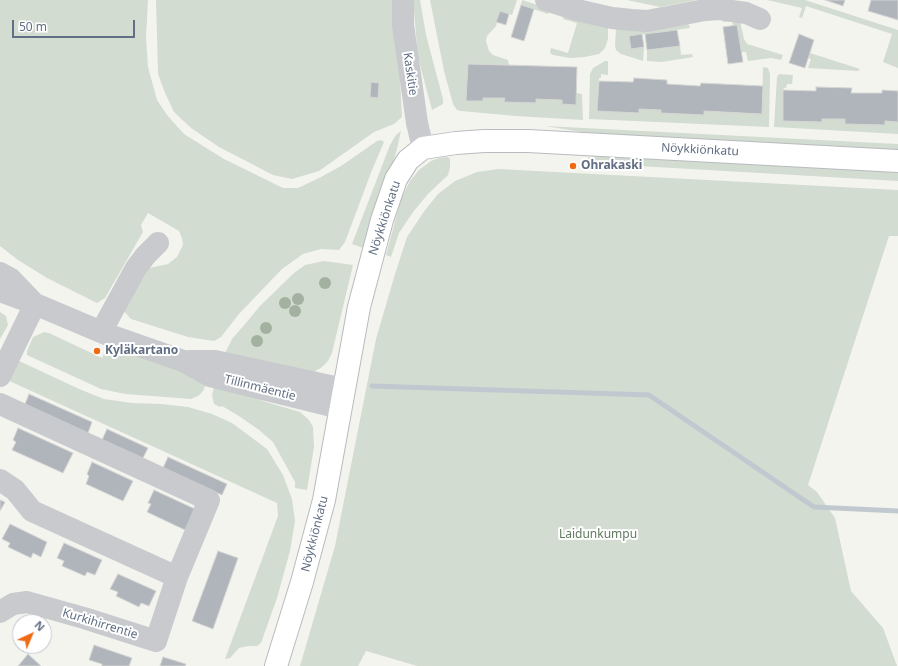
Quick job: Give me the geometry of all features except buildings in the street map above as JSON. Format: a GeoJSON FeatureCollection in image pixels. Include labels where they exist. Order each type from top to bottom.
{"type":"FeatureCollection","features":[{"type":"Feature","properties":{"kind":"main road","name":"Nöykkiönkatu"},"geometry":{"type":"LineString","coordinates":[[276,666],[302,582],[324,500],[359,307],[382,220],[396,179],[408,160],[423,148],[463,142],[528,141],[898,161]]}},
{"type":"Feature","properties":{"kind":"street","name":"Kaskitie"},"geometry":{"type":"LineString","coordinates":[[403,0],[404,32],[417,123],[423,148]]}},
{"type":"Feature","properties":{"kind":"street"},"geometry":{"type":"LineString","coordinates":[[546,0],[578,10],[612,18],[632,20],[647,21],[718,9],[746,13],[760,19]]}},
{"type":"Feature","properties":{"kind":"street"},"geometry":{"type":"LineString","coordinates":[[101,332],[136,268],[158,243]]}},
{"type":"Feature","properties":{"kind":"street","name":"Tillinmäentie"},"geometry":{"type":"LineString","coordinates":[[0,273],[12,279],[35,304]]}},
{"type":"Feature","properties":{"kind":"street","name":"Tillinmäentie"},"geometry":{"type":"LineString","coordinates":[[0,291],[101,332],[183,361],[210,376],[342,399]]}},
{"type":"Feature","properties":{"kind":"street"},"geometry":{"type":"LineString","coordinates":[[0,376],[35,304]]}},
{"type":"Feature","properties":{"kind":"street"},"geometry":{"type":"LineString","coordinates":[[0,404],[209,500],[177,577],[32,511],[15,490],[0,480]]}},
{"type":"Feature","properties":{"kind":"street","name":"Kurkihirrentie"},"geometry":{"type":"LineString","coordinates":[[0,612],[13,604],[27,602],[156,641],[177,577]]}},
{"type":"Feature","properties":{"kind":"green space"},"geometry":{"type":"Polygon","coordinates":[[[0,0],[148,0],[146,38],[148,67],[157,100],[167,115],[184,134],[224,159],[283,188],[298,188],[341,166],[377,141],[381,140],[384,142],[345,242],[339,250],[321,249],[303,254],[282,269],[239,314],[221,337],[214,341],[188,337],[131,319],[122,309],[149,268],[168,264],[177,257],[183,245],[179,231],[148,213],[141,225],[143,232],[105,298],[97,303],[47,278],[18,260],[0,246],[0,0]]]}},
{"type":"Feature","properties":{"kind":"green space"},"geometry":{"type":"Polygon","coordinates":[[[156,0],[396,0],[402,117],[394,124],[374,132],[319,171],[292,179],[273,175],[219,147],[191,128],[174,112],[158,74],[156,0]]]}},
{"type":"Feature","properties":{"kind":"green space"},"geometry":{"type":"Polygon","coordinates":[[[413,0],[420,0],[426,35],[443,99],[443,104],[432,110],[418,57],[413,0]]]}},
{"type":"Feature","properties":{"kind":"green space"},"geometry":{"type":"Polygon","coordinates":[[[430,0],[517,0],[512,15],[500,11],[496,26],[487,36],[486,41],[489,51],[493,55],[508,60],[509,65],[468,64],[467,100],[483,101],[483,98],[505,98],[505,102],[536,103],[536,99],[562,100],[563,104],[576,105],[576,93],[582,94],[583,120],[516,116],[457,110],[453,104],[444,71],[430,0]]]}},
{"type":"Feature","properties":{"kind":"green space"},"geometry":{"type":"Polygon","coordinates":[[[522,0],[550,9],[548,14],[521,5],[522,0]]]}},
{"type":"Feature","properties":{"kind":"green space"},"geometry":{"type":"Polygon","coordinates":[[[627,0],[697,0],[660,7],[627,0]]]}},
{"type":"Feature","properties":{"kind":"green space"},"geometry":{"type":"Polygon","coordinates":[[[767,0],[805,0],[898,30],[898,68],[883,62],[892,34],[806,6],[802,18],[799,17],[802,8],[767,0]]]}},
{"type":"Feature","properties":{"kind":"green space"},"geometry":{"type":"Polygon","coordinates":[[[566,11],[608,23],[608,39],[605,48],[599,54],[570,58],[553,55],[550,53],[551,48],[568,53],[577,23],[563,19],[566,11]]]}},
{"type":"Feature","properties":{"kind":"green space"},"geometry":{"type":"Polygon","coordinates":[[[723,19],[740,21],[744,39],[747,44],[783,55],[781,60],[771,58],[748,61],[746,52],[741,52],[737,25],[733,26],[732,21],[723,22],[723,19]]]}},
{"type":"Feature","properties":{"kind":"green space"},"geometry":{"type":"Polygon","coordinates":[[[685,23],[689,25],[690,28],[629,36],[631,49],[644,47],[643,61],[621,54],[616,50],[616,28],[685,23]]]}},
{"type":"Feature","properties":{"kind":"green space"},"geometry":{"type":"Polygon","coordinates":[[[680,46],[681,55],[692,54],[693,57],[662,62],[647,61],[647,50],[680,46]]]}},
{"type":"Feature","properties":{"kind":"green space"},"geometry":{"type":"Polygon","coordinates":[[[810,53],[860,69],[858,71],[808,68],[811,59],[808,58],[810,53]]]}},
{"type":"Feature","properties":{"kind":"green space"},"geometry":{"type":"Polygon","coordinates":[[[605,61],[608,61],[608,75],[601,74],[601,78],[599,78],[597,111],[639,109],[661,110],[661,113],[704,115],[704,111],[762,114],[763,67],[768,68],[770,74],[769,127],[589,119],[590,74],[593,68],[605,61]]]}},
{"type":"Feature","properties":{"kind":"green space"},"geometry":{"type":"Polygon","coordinates":[[[779,74],[793,75],[792,84],[787,84],[786,88],[783,90],[783,121],[822,122],[822,119],[845,119],[845,124],[885,125],[885,121],[898,122],[898,134],[774,127],[777,77],[779,74]]]}},
{"type":"Feature","properties":{"kind":"green space"},"geometry":{"type":"Polygon","coordinates":[[[545,126],[898,144],[898,151],[600,135],[545,126]]]}},
{"type":"Feature","properties":{"kind":"green space"},"geometry":{"type":"Polygon","coordinates":[[[401,131],[395,157],[363,248],[352,244],[390,145],[396,135],[401,131]]]}},
{"type":"Feature","properties":{"kind":"green space"},"geometry":{"type":"Polygon","coordinates":[[[611,153],[898,169],[898,181],[586,163],[586,158],[611,153]]]}},
{"type":"Feature","properties":{"kind":"green space"},"geometry":{"type":"Polygon","coordinates":[[[448,157],[450,159],[450,168],[448,175],[428,194],[413,212],[399,233],[391,257],[386,255],[401,199],[410,181],[419,170],[431,161],[448,157]]]}},
{"type":"Feature","properties":{"kind":"green space","name":"Laidunkumpu"},"geometry":{"type":"Polygon","coordinates":[[[498,169],[898,190],[898,236],[889,236],[808,485],[817,492],[835,518],[851,591],[883,628],[897,666],[417,666],[366,651],[358,666],[300,666],[335,546],[376,339],[407,237],[438,194],[455,181],[477,172],[498,169]]]}},
{"type":"Feature","properties":{"kind":"green space"},"geometry":{"type":"Polygon","coordinates":[[[324,261],[353,265],[332,353],[328,361],[322,367],[314,372],[224,355],[232,339],[260,306],[294,273],[305,265],[324,261]]]}},
{"type":"Feature","properties":{"kind":"green space"},"geometry":{"type":"Polygon","coordinates":[[[0,312],[6,316],[8,325],[0,339],[0,312]]]}},
{"type":"Feature","properties":{"kind":"green space"},"geometry":{"type":"Polygon","coordinates":[[[44,332],[102,358],[105,351],[145,357],[208,380],[203,391],[198,396],[191,399],[125,394],[101,389],[27,355],[27,351],[33,337],[44,332]]]}},
{"type":"Feature","properties":{"kind":"green space"},"geometry":{"type":"Polygon","coordinates":[[[15,359],[104,399],[132,403],[188,407],[212,414],[232,423],[267,449],[283,475],[292,499],[295,521],[290,551],[277,598],[261,643],[257,646],[239,648],[230,658],[225,659],[278,516],[277,503],[5,379],[15,359]]]}},
{"type":"Feature","properties":{"kind":"green space"},"geometry":{"type":"Polygon","coordinates":[[[215,383],[266,402],[300,412],[309,420],[313,427],[314,447],[307,490],[295,488],[295,482],[273,442],[239,416],[222,406],[220,407],[214,404],[212,395],[215,383]]]}},
{"type":"Feature","properties":{"kind":"waterway"},"geometry":{"type":"LineString","coordinates":[[372,386],[649,395],[814,507],[898,511]]}},
{"type":"Feature","properties":{"kind":"place","name":"Ohrakaski"},"geometry":{"type":"Point","coordinates":[573,166]}},
{"type":"Feature","properties":{"kind":"place","name":"Kyläkartano"},"geometry":{"type":"Point","coordinates":[97,351]}}]}
